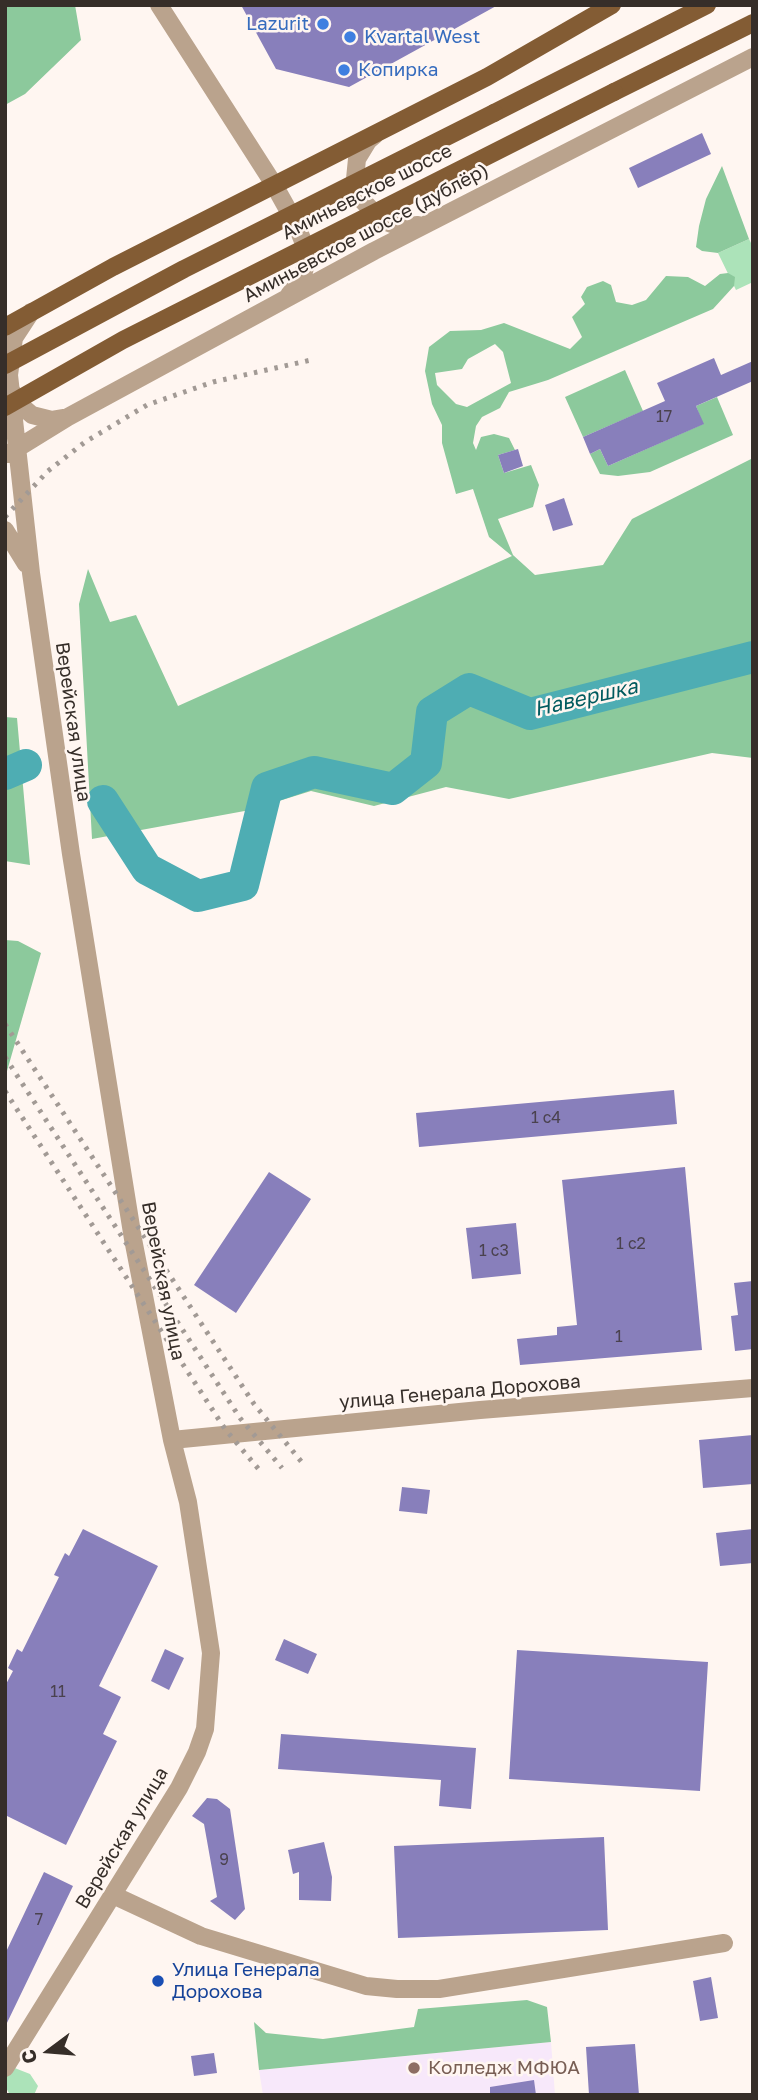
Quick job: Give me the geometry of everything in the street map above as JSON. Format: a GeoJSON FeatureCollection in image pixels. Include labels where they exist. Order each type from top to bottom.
{"type":"FeatureCollection","features":[{"type":"Feature","properties":{"kind":"main road"},"geometry":{"type":"LineString","coordinates":[[5,327],[273,183],[487,76],[612,5]]}},
{"type":"Feature","properties":{"kind":"main road","name":"Аминьевское шоссе"},"geometry":{"type":"LineString","coordinates":[[5,365],[184,269],[708,5]]}},
{"type":"Feature","properties":{"kind":"main road","name":"Аминьевское шоссе"},"geometry":{"type":"LineString","coordinates":[[5,407],[123,340],[753,23]]}},
{"type":"Feature","properties":{"kind":"street"},"geometry":{"type":"LineString","coordinates":[[159,5],[273,183],[304,244],[306,264],[302,279],[286,299]]}},
{"type":"Feature","properties":{"kind":"street","name":"Аминьевское шоссе (дублёр)"},"geometry":{"type":"LineString","coordinates":[[11,453],[68,417],[430,222],[753,57]]}},
{"type":"Feature","properties":{"kind":"street"},"geometry":{"type":"LineString","coordinates":[[384,129],[368,141],[358,159],[355,179],[360,198],[373,214],[390,224],[410,227],[430,222]]}},
{"type":"Feature","properties":{"kind":"street","name":"Верейская улица"},"geometry":{"type":"LineString","coordinates":[[5,2068],[179,1788],[205,1729],[211,1653],[188,1503],[172,1440],[133,1239],[66,828],[31,573],[11,453],[9,359],[14,338],[31,312]]}},
{"type":"Feature","properties":{"kind":"street"},"geometry":{"type":"LineString","coordinates":[[10,387],[18,403],[32,415],[52,420],[68,417]]}},
{"type":"Feature","properties":{"kind":"street"},"geometry":{"type":"LineString","coordinates":[[5,530],[31,573]]}},
{"type":"Feature","properties":{"kind":"street","name":"улица Генерала Дорохова"},"geometry":{"type":"LineString","coordinates":[[172,1440],[480,1410],[753,1388]]}},
{"type":"Feature","properties":{"kind":"street"},"geometry":{"type":"LineString","coordinates":[[113,1895],[201,1936],[366,1986],[397,1989],[461,1986],[724,1943]]}},
{"type":"Feature","properties":{"kind":"shaded area","name":"Колледж МФЮА"},"geometry":{"type":"Polygon","coordinates":[[[551,2042],[555,2095],[263,2095],[259,2070],[551,2042]]]}},
{"type":"Feature","properties":{"kind":"green space"},"geometry":{"type":"Polygon","coordinates":[[[5,5],[75,5],[81,40],[25,94],[5,105],[5,5]]]}},
{"type":"Feature","properties":{"kind":"green space"},"geometry":{"type":"Polygon","coordinates":[[[722,166],[749,239],[718,253],[702,251],[696,247],[699,226],[706,199],[722,166]]]}},
{"type":"Feature","properties":{"kind":"green space"},"geometry":{"type":"Polygon","coordinates":[[[749,239],[753,247],[753,282],[736,290],[718,253],[749,239]]]}},
{"type":"Feature","properties":{"kind":"green space"},"geometry":{"type":"Polygon","coordinates":[[[728,273],[735,277],[734,286],[713,309],[548,380],[509,392],[500,408],[482,417],[476,426],[473,443],[476,450],[481,437],[494,434],[509,438],[515,450],[498,455],[504,473],[531,465],[539,485],[533,507],[498,519],[513,555],[535,575],[603,565],[632,519],[753,458],[753,758],[712,753],[509,799],[446,787],[374,806],[311,791],[250,810],[92,839],[79,604],[88,569],[110,622],[136,615],[178,706],[512,556],[489,537],[473,489],[456,494],[442,443],[442,425],[432,404],[425,371],[429,347],[450,331],[481,330],[504,323],[570,349],[582,337],[572,317],[585,304],[581,297],[587,287],[603,281],[611,285],[616,302],[632,305],[646,300],[666,276],[688,277],[705,286],[720,274],[728,273]],[[495,344],[468,359],[462,369],[435,373],[437,385],[456,404],[467,407],[511,383],[503,352],[495,344]]]}},
{"type":"Feature","properties":{"kind":"green space"},"geometry":{"type":"Polygon","coordinates":[[[625,370],[643,411],[583,437],[565,397],[625,370]]]}},
{"type":"Feature","properties":{"kind":"green space"},"geometry":{"type":"Polygon","coordinates":[[[717,397],[733,435],[650,472],[618,476],[600,474],[590,454],[600,449],[608,466],[703,424],[696,406],[717,397]]]}},
{"type":"Feature","properties":{"kind":"green space"},"geometry":{"type":"Polygon","coordinates":[[[5,717],[17,718],[30,865],[5,861],[5,717]]]}},
{"type":"Feature","properties":{"kind":"green space"},"geometry":{"type":"Polygon","coordinates":[[[5,940],[18,941],[41,953],[5,1078],[5,940]]]}},
{"type":"Feature","properties":{"kind":"green space"},"geometry":{"type":"Polygon","coordinates":[[[527,2000],[547,2007],[551,2042],[259,2070],[254,2022],[266,2033],[323,2039],[414,2027],[418,2009],[527,2000]]]}},
{"type":"Feature","properties":{"kind":"green space"},"geometry":{"type":"Polygon","coordinates":[[[7,2065],[30,2074],[38,2086],[34,2095],[10,2095],[5,2086],[7,2065]]]}},
{"type":"Feature","properties":{"kind":"building","name":"Kvartal West"},"geometry":{"type":"Polygon","coordinates":[[[241,5],[498,5],[349,87],[276,69],[241,5]]]}},
{"type":"Feature","properties":{"kind":"building"},"geometry":{"type":"Polygon","coordinates":[[[702,133],[711,154],[638,188],[629,168],[702,133]]]}},
{"type":"Feature","properties":{"kind":"building"},"geometry":{"type":"Polygon","coordinates":[[[714,358],[721,375],[753,361],[753,381],[696,406],[704,424],[608,466],[600,449],[590,454],[583,437],[665,401],[657,383],[714,358]]]}},
{"type":"Feature","properties":{"kind":"building"},"geometry":{"type":"Polygon","coordinates":[[[518,449],[523,466],[504,473],[498,455],[518,449]]]}},
{"type":"Feature","properties":{"kind":"building"},"geometry":{"type":"Polygon","coordinates":[[[564,498],[573,525],[553,531],[545,505],[564,498]]]}},
{"type":"Feature","properties":{"kind":"building"},"geometry":{"type":"Polygon","coordinates":[[[674,1090],[677,1124],[419,1147],[416,1113],[674,1090]]]}},
{"type":"Feature","properties":{"kind":"building"},"geometry":{"type":"Polygon","coordinates":[[[685,1167],[702,1350],[520,1365],[517,1339],[557,1335],[557,1327],[577,1325],[562,1180],[685,1167]]]}},
{"type":"Feature","properties":{"kind":"building"},"geometry":{"type":"Polygon","coordinates":[[[269,1172],[311,1199],[236,1313],[194,1285],[269,1172]]]}},
{"type":"Feature","properties":{"kind":"building"},"geometry":{"type":"Polygon","coordinates":[[[516,1223],[521,1274],[472,1279],[466,1228],[516,1223]]]}},
{"type":"Feature","properties":{"kind":"building"},"geometry":{"type":"Polygon","coordinates":[[[753,1281],[753,1349],[735,1351],[731,1316],[738,1315],[734,1283],[753,1281]]]}},
{"type":"Feature","properties":{"kind":"building"},"geometry":{"type":"Polygon","coordinates":[[[753,1435],[753,1484],[703,1488],[699,1440],[753,1435]]]}},
{"type":"Feature","properties":{"kind":"building"},"geometry":{"type":"Polygon","coordinates":[[[402,1487],[430,1490],[427,1514],[399,1511],[402,1487]]]}},
{"type":"Feature","properties":{"kind":"building"},"geometry":{"type":"Polygon","coordinates":[[[83,1529],[158,1566],[99,1686],[121,1697],[103,1734],[117,1741],[66,1845],[5,1815],[5,1686],[13,1671],[8,1668],[17,1649],[22,1652],[59,1577],[54,1575],[65,1553],[69,1556],[83,1529]]]}},
{"type":"Feature","properties":{"kind":"building"},"geometry":{"type":"Polygon","coordinates":[[[753,1529],[753,1563],[720,1566],[716,1533],[753,1529]]]}},
{"type":"Feature","properties":{"kind":"building"},"geometry":{"type":"Polygon","coordinates":[[[284,1639],[317,1654],[308,1674],[275,1660],[284,1639]]]}},
{"type":"Feature","properties":{"kind":"building"},"geometry":{"type":"Polygon","coordinates":[[[165,1649],[184,1658],[169,1690],[151,1681],[165,1649]]]}},
{"type":"Feature","properties":{"kind":"building"},"geometry":{"type":"Polygon","coordinates":[[[517,1650],[708,1662],[700,1791],[509,1779],[517,1650]]]}},
{"type":"Feature","properties":{"kind":"building"},"geometry":{"type":"Polygon","coordinates":[[[281,1734],[476,1748],[471,1809],[439,1806],[441,1780],[278,1769],[281,1734]]]}},
{"type":"Feature","properties":{"kind":"building"},"geometry":{"type":"Polygon","coordinates":[[[207,1798],[217,1799],[230,1809],[245,1909],[235,1920],[210,1901],[217,1897],[204,1824],[192,1816],[207,1798]]]}},
{"type":"Feature","properties":{"kind":"building"},"geometry":{"type":"Polygon","coordinates":[[[604,1837],[608,1930],[398,1938],[394,1846],[604,1837]]]}},
{"type":"Feature","properties":{"kind":"building"},"geometry":{"type":"Polygon","coordinates":[[[324,1842],[332,1877],[331,1901],[299,1900],[299,1872],[293,1874],[288,1850],[324,1842]]]}},
{"type":"Feature","properties":{"kind":"building"},"geometry":{"type":"Polygon","coordinates":[[[44,1872],[73,1886],[5,2027],[5,1954],[44,1872]]]}},
{"type":"Feature","properties":{"kind":"building"},"geometry":{"type":"Polygon","coordinates":[[[711,1977],[718,2018],[700,2021],[693,1981],[711,1977]]]}},
{"type":"Feature","properties":{"kind":"building"},"geometry":{"type":"Polygon","coordinates":[[[635,2044],[639,2095],[589,2095],[586,2047],[635,2044]]]}},
{"type":"Feature","properties":{"kind":"building"},"geometry":{"type":"Polygon","coordinates":[[[214,2053],[217,2073],[194,2076],[191,2056],[214,2053]]]}},
{"type":"Feature","properties":{"kind":"building"},"geometry":{"type":"Polygon","coordinates":[[[534,2080],[536,2095],[490,2095],[490,2087],[534,2080]]]}},
{"type":"Feature","properties":{"kind":"waterway","name":"Навершка"},"geometry":{"type":"LineString","coordinates":[[103,801],[147,869],[198,896],[243,885],[267,788],[314,772],[393,789],[426,763],[432,712],[469,689],[530,714],[753,657]]}},
{"type":"Feature","properties":{"kind":"waterway","name":"Навершка"},"geometry":{"type":"LineString","coordinates":[[5,774],[26,765]]}},
{"type":"Feature","properties":{"kind":"railway"},"geometry":{"type":"LineString","coordinates":[[5,517],[48,471],[85,442],[147,405],[213,382],[311,360]]}},
{"type":"Feature","properties":{"kind":"railway"},"geometry":{"type":"LineString","coordinates":[[5,1024],[254,1404],[305,1466]]}},
{"type":"Feature","properties":{"kind":"railway"},"geometry":{"type":"LineString","coordinates":[[5,1057],[240,1418],[282,1468]]}},
{"type":"Feature","properties":{"kind":"railway"},"geometry":{"type":"LineString","coordinates":[[5,1091],[225,1429],[261,1472]]}},
{"type":"Feature","properties":{"kind":"place","name":"Lazurit"},"geometry":{"type":"Point","coordinates":[323,24]}},
{"type":"Feature","properties":{"kind":"place","name":"Kvartal West"},"geometry":{"type":"Point","coordinates":[350,37]}},
{"type":"Feature","properties":{"kind":"place","name":"Копирка"},"geometry":{"type":"Point","coordinates":[344,70]}},
{"type":"Feature","properties":{"kind":"place","name":"Улица Генерала Дорохова"},"geometry":{"type":"Point","coordinates":[158,1981]}},
{"type":"Feature","properties":{"kind":"place","name":"Колледж МФЮА"},"geometry":{"type":"Point","coordinates":[414,2068]}}]}
